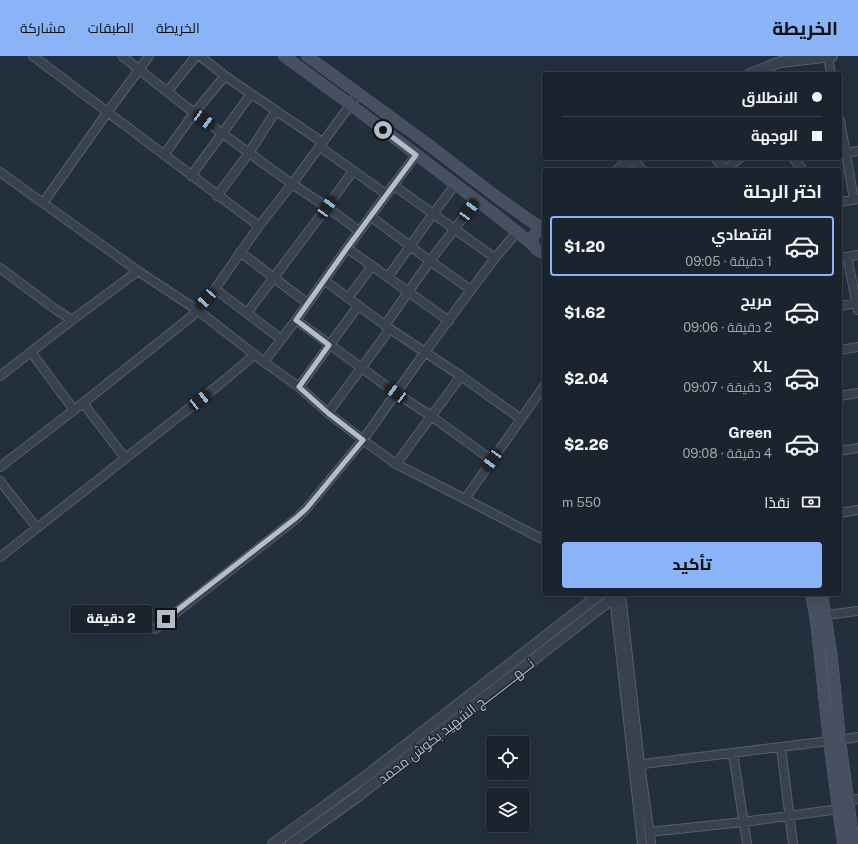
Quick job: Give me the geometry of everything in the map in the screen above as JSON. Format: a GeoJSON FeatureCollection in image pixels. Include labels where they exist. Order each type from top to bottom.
{"type":"FeatureCollection","features":[{"type":"Feature","properties":{"kind":"main road"},"geometry":{"type":"LineString","coordinates":[[284,56],[476,200],[533,245],[538,251],[542,252]]}},
{"type":"Feature","properties":{"kind":"main road"},"geometry":{"type":"LineString","coordinates":[[308,56],[494,195],[532,222],[542,227]]}},
{"type":"Feature","properties":{"kind":"main road"},"geometry":{"type":"LineString","coordinates":[[533,245],[534,234],[542,229]]}},
{"type":"Feature","properties":{"kind":"main road"},"geometry":{"type":"LineString","coordinates":[[811,596],[835,740],[853,800],[854,844]]}},
{"type":"Feature","properties":{"kind":"main road"},"geometry":{"type":"LineString","coordinates":[[822,596],[832,658],[839,809],[843,844]]}},
{"type":"Feature","properties":{"kind":"street"},"geometry":{"type":"LineString","coordinates":[[122,56],[194,113],[359,231]]}},
{"type":"Feature","properties":{"kind":"street"},"geometry":{"type":"LineString","coordinates":[[43,203],[149,56]]}},
{"type":"Feature","properties":{"kind":"street"},"geometry":{"type":"LineString","coordinates":[[167,92],[196,56]]}},
{"type":"Feature","properties":{"kind":"street"},"geometry":{"type":"LineString","coordinates":[[200,56],[225,76],[321,144],[353,171],[386,194]]}},
{"type":"Feature","properties":{"kind":"street"},"geometry":{"type":"LineString","coordinates":[[755,72],[780,62],[811,57],[830,56],[831,72]]}},
{"type":"Feature","properties":{"kind":"street"},"geometry":{"type":"LineString","coordinates":[[39,58],[107,113],[259,226]]}},
{"type":"Feature","properties":{"kind":"street"},"geometry":{"type":"LineString","coordinates":[[164,156],[194,113],[225,76]]}},
{"type":"Feature","properties":{"kind":"street"},"geometry":{"type":"LineString","coordinates":[[0,467],[83,403],[197,310],[216,288],[259,226],[359,93]]}},
{"type":"Feature","properties":{"kind":"street"},"geometry":{"type":"LineString","coordinates":[[191,176],[251,94]]}},
{"type":"Feature","properties":{"kind":"street"},"geometry":{"type":"LineString","coordinates":[[217,196],[249,153],[276,111]]}},
{"type":"Feature","properties":{"kind":"street"},"geometry":{"type":"LineString","coordinates":[[842,131],[856,200],[842,202]]}},
{"type":"Feature","properties":{"kind":"street"},"geometry":{"type":"LineString","coordinates":[[846,153],[858,151]]}},
{"type":"Feature","properties":{"kind":"street"},"geometry":{"type":"LineString","coordinates":[[264,362],[416,155]]}},
{"type":"Feature","properties":{"kind":"street"},"geometry":{"type":"LineString","coordinates":[[620,168],[630,160]]}},
{"type":"Feature","properties":{"kind":"street"},"geometry":{"type":"LineString","coordinates":[[717,160],[723,168]]}},
{"type":"Feature","properties":{"kind":"street"},"geometry":{"type":"LineString","coordinates":[[728,168],[738,160]]}},
{"type":"Feature","properties":{"kind":"street"},"geometry":{"type":"LineString","coordinates":[[247,313],[353,171]]}},
{"type":"Feature","properties":{"kind":"street"},"geometry":{"type":"LineString","coordinates":[[0,172],[138,271],[197,310],[299,387],[328,413],[396,464],[542,539]]}},
{"type":"Feature","properties":{"kind":"street"},"geometry":{"type":"LineString","coordinates":[[393,185],[495,258]]}},
{"type":"Feature","properties":{"kind":"street"},"geometry":{"type":"LineString","coordinates":[[388,277],[455,185]]}},
{"type":"Feature","properties":{"kind":"street"},"geometry":{"type":"LineString","coordinates":[[328,413],[362,368],[388,327],[408,291],[476,200]]}},
{"type":"Feature","properties":{"kind":"street"},"geometry":{"type":"LineString","coordinates":[[370,216],[471,290]]}},
{"type":"Feature","properties":{"kind":"street"},"geometry":{"type":"LineString","coordinates":[[155,629],[306,509],[363,440],[425,352],[495,258],[517,232]]}},
{"type":"Feature","properties":{"kind":"street"},"geometry":{"type":"LineString","coordinates":[[347,248],[449,320]]}},
{"type":"Feature","properties":{"kind":"street"},"geometry":{"type":"LineString","coordinates":[[240,252],[307,303]]}},
{"type":"Feature","properties":{"kind":"street"},"geometry":{"type":"LineString","coordinates":[[842,306],[858,305],[843,257],[858,255]]}},
{"type":"Feature","properties":{"kind":"street"},"geometry":{"type":"LineString","coordinates":[[348,298],[372,266]]}},
{"type":"Feature","properties":{"kind":"street"},"geometry":{"type":"LineString","coordinates":[[0,268],[72,320]]}},
{"type":"Feature","properties":{"kind":"street"},"geometry":{"type":"LineString","coordinates":[[0,376],[138,271]]}},
{"type":"Feature","properties":{"kind":"street"},"geometry":{"type":"LineString","coordinates":[[324,280],[358,306],[461,376],[520,419]]}},
{"type":"Feature","properties":{"kind":"street"},"geometry":{"type":"LineString","coordinates":[[216,288],[281,339]]}},
{"type":"Feature","properties":{"kind":"street"},"geometry":{"type":"LineString","coordinates":[[299,387],[358,306]]}},
{"type":"Feature","properties":{"kind":"street"},"geometry":{"type":"LineString","coordinates":[[296,320],[396,393],[492,460]]}},
{"type":"Feature","properties":{"kind":"street"},"geometry":{"type":"LineString","coordinates":[[842,350],[858,347]]}},
{"type":"Feature","properties":{"kind":"street"},"geometry":{"type":"LineString","coordinates":[[31,352],[74,410]]}},
{"type":"Feature","properties":{"kind":"street"},"geometry":{"type":"LineString","coordinates":[[0,556],[225,380],[255,354]]}},
{"type":"Feature","properties":{"kind":"street"},"geometry":{"type":"LineString","coordinates":[[396,464],[461,376]]}},
{"type":"Feature","properties":{"kind":"street"},"geometry":{"type":"LineString","coordinates":[[465,499],[542,389]]}},
{"type":"Feature","properties":{"kind":"street"},"geometry":{"type":"LineString","coordinates":[[842,396],[858,393]]}},
{"type":"Feature","properties":{"kind":"street"},"geometry":{"type":"LineString","coordinates":[[83,403],[125,458]]}},
{"type":"Feature","properties":{"kind":"street"},"geometry":{"type":"LineString","coordinates":[[842,451],[858,448]]}},
{"type":"Feature","properties":{"kind":"street"},"geometry":{"type":"LineString","coordinates":[[0,480],[37,528]]}},
{"type":"Feature","properties":{"kind":"street"},"geometry":{"type":"LineString","coordinates":[[842,513],[858,510]]}},
{"type":"Feature","properties":{"kind":"street","name":"نـــهـــــــــــج الشهيد بكوش محمد"},"geometry":{"type":"LineString","coordinates":[[273,844],[369,774],[597,596]]}},
{"type":"Feature","properties":{"kind":"street","name":"نـــهـــــــــــج الشهيد بكوش محمد"},"geometry":{"type":"LineString","coordinates":[[291,844],[358,796],[615,596]]}},
{"type":"Feature","properties":{"kind":"street"},"geometry":{"type":"LineString","coordinates":[[616,596],[636,765],[642,844]]}},
{"type":"Feature","properties":{"kind":"street"},"geometry":{"type":"LineString","coordinates":[[826,615],[858,611]]}},
{"type":"Feature","properties":{"kind":"street"},"geometry":{"type":"LineString","coordinates":[[636,765],[858,737]]}},
{"type":"Feature","properties":{"kind":"street"},"geometry":{"type":"LineString","coordinates":[[781,747],[793,844]]}},
{"type":"Feature","properties":{"kind":"street"},"geometry":{"type":"LineString","coordinates":[[734,753],[746,844]]}},
{"type":"Feature","properties":{"kind":"street"},"geometry":{"type":"LineString","coordinates":[[636,765],[651,844]]}},
{"type":"Feature","properties":{"kind":"street"},"geometry":{"type":"LineString","coordinates":[[649,832],[743,822],[839,809]]}},
{"type":"Feature","properties":{"kind":"route"},"geometry":{"type":"LineString","coordinates":[[166,619],[306,509],[363,440],[328,413],[299,387],[329,345],[296,320],[386,194],[416,155],[383,130]]}}]}
